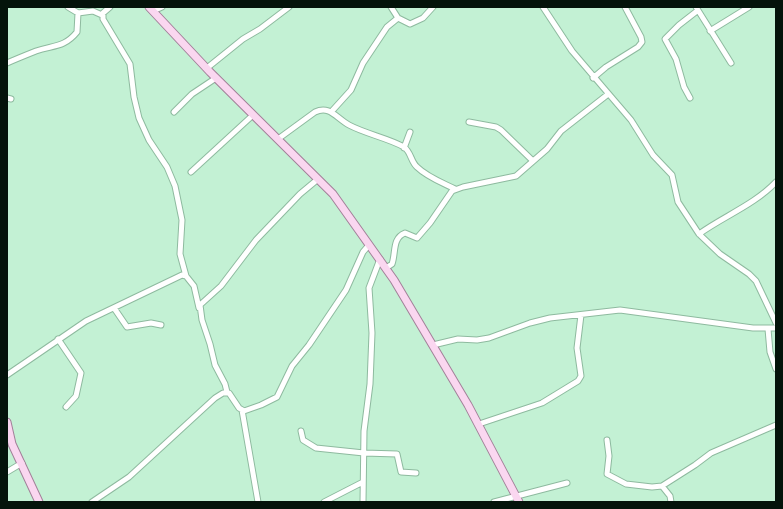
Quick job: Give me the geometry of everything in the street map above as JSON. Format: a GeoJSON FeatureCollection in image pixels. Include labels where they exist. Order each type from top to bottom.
{"type":"FeatureCollection","features":[{"type":"Feature","properties":{"kind":"main road"},"geometry":{"type":"LineString","coordinates":[[151,9],[216,78],[333,194],[386,268],[433,345],[479,424],[518,499]]}},
{"type":"Feature","properties":{"kind":"main road"},"geometry":{"type":"LineString","coordinates":[[7,422],[10,437],[39,502]]}},
{"type":"Feature","properties":{"kind":"street"},"geometry":{"type":"LineString","coordinates":[[68,7],[78,13],[93,11],[102,15],[130,64],[136,108],[139,118],[149,140],[167,167],[175,186],[182,220],[180,254],[186,276],[194,286],[215,365],[225,384],[227,392],[242,410],[258,502]]}},
{"type":"Feature","properties":{"kind":"street"},"geometry":{"type":"LineString","coordinates":[[102,15],[110,7]]}},
{"type":"Feature","properties":{"kind":"street"},"geometry":{"type":"LineString","coordinates":[[151,9],[162,7]]}},
{"type":"Feature","properties":{"kind":"street"},"geometry":{"type":"LineString","coordinates":[[207,68],[243,39],[260,29],[289,7]]}},
{"type":"Feature","properties":{"kind":"street"},"geometry":{"type":"LineString","coordinates":[[391,7],[398,18],[410,24],[423,18],[433,7]]}},
{"type":"Feature","properties":{"kind":"street"},"geometry":{"type":"LineString","coordinates":[[543,7],[572,51],[593,78],[630,120],[653,155],[672,175],[678,202],[699,234],[720,254],[749,274],[756,281],[776,323]]}},
{"type":"Feature","properties":{"kind":"street"},"geometry":{"type":"LineString","coordinates":[[593,78],[610,64],[638,47],[642,42],[641,37],[625,7]]}},
{"type":"Feature","properties":{"kind":"street"},"geometry":{"type":"LineString","coordinates":[[710,31],[749,7]]}},
{"type":"Feature","properties":{"kind":"street"},"geometry":{"type":"LineString","coordinates":[[690,98],[684,87],[676,59],[665,39],[696,9],[731,63]]}},
{"type":"Feature","properties":{"kind":"street"},"geometry":{"type":"LineString","coordinates":[[7,63],[36,51],[57,47],[65,43],[77,32],[78,13]]}},
{"type":"Feature","properties":{"kind":"street"},"geometry":{"type":"LineString","coordinates":[[332,111],[351,90],[363,63],[387,27],[398,18]]}},
{"type":"Feature","properties":{"kind":"street"},"geometry":{"type":"LineString","coordinates":[[174,112],[192,94],[216,78]]}},
{"type":"Feature","properties":{"kind":"street"},"geometry":{"type":"LineString","coordinates":[[278,139],[315,112],[324,109],[332,111],[343,122],[358,130],[404,148],[413,162],[420,169],[455,189],[509,179],[516,176],[533,161],[561,131],[607,94]]}},
{"type":"Feature","properties":{"kind":"street"},"geometry":{"type":"LineString","coordinates":[[191,172],[253,114]]}},
{"type":"Feature","properties":{"kind":"street"},"geometry":{"type":"LineString","coordinates":[[470,122],[496,127],[501,130],[533,161]]}},
{"type":"Feature","properties":{"kind":"street"},"geometry":{"type":"LineString","coordinates":[[404,148],[410,132]]}},
{"type":"Feature","properties":{"kind":"street"},"geometry":{"type":"LineString","coordinates":[[200,309],[202,302],[222,286],[256,240],[300,194],[318,179]]}},
{"type":"Feature","properties":{"kind":"street"},"geometry":{"type":"LineString","coordinates":[[699,234],[719,220],[752,202],[776,182]]}},
{"type":"Feature","properties":{"kind":"street"},"geometry":{"type":"LineString","coordinates":[[386,268],[392,264],[396,243],[399,236],[405,233],[417,238],[455,189]]}},
{"type":"Feature","properties":{"kind":"street"},"geometry":{"type":"LineString","coordinates":[[242,410],[261,405],[277,397],[292,366],[309,345],[346,290],[363,252],[369,245]]}},
{"type":"Feature","properties":{"kind":"street"},"geometry":{"type":"LineString","coordinates":[[363,502],[364,453],[372,333],[369,288],[380,259]]}},
{"type":"Feature","properties":{"kind":"street"},"geometry":{"type":"LineString","coordinates":[[7,375],[86,321],[178,276],[186,276]]}},
{"type":"Feature","properties":{"kind":"street"},"geometry":{"type":"LineString","coordinates":[[197,298],[208,296]]}},
{"type":"Feature","properties":{"kind":"street"},"geometry":{"type":"LineString","coordinates":[[114,308],[127,327],[151,323],[161,326]]}},
{"type":"Feature","properties":{"kind":"street"},"geometry":{"type":"LineString","coordinates":[[433,345],[458,339],[483,339],[550,318],[620,310],[768,329],[776,328]]}},
{"type":"Feature","properties":{"kind":"street"},"geometry":{"type":"LineString","coordinates":[[479,424],[542,402],[578,381],[581,376],[577,348],[581,315]]}},
{"type":"Feature","properties":{"kind":"street"},"geometry":{"type":"LineString","coordinates":[[768,329],[770,352],[776,369]]}},
{"type":"Feature","properties":{"kind":"street"},"geometry":{"type":"LineString","coordinates":[[58,339],[81,373],[76,396],[66,407]]}},
{"type":"Feature","properties":{"kind":"street"},"geometry":{"type":"LineString","coordinates":[[92,502],[129,478],[202,407],[227,392]]}},
{"type":"Feature","properties":{"kind":"street"},"geometry":{"type":"LineString","coordinates":[[607,440],[607,474],[626,484],[652,487],[662,486],[695,465],[711,452],[776,425]]}},
{"type":"Feature","properties":{"kind":"street"},"geometry":{"type":"LineString","coordinates":[[301,431],[304,440],[316,448],[364,453],[397,454],[400,472],[416,473]]}},
{"type":"Feature","properties":{"kind":"street"},"geometry":{"type":"LineString","coordinates":[[7,472],[22,463]]}},
{"type":"Feature","properties":{"kind":"street"},"geometry":{"type":"LineString","coordinates":[[324,502],[363,482]]}},
{"type":"Feature","properties":{"kind":"street"},"geometry":{"type":"LineString","coordinates":[[494,502],[518,499],[567,483]]}},
{"type":"Feature","properties":{"kind":"street"},"geometry":{"type":"LineString","coordinates":[[662,486],[670,496],[671,502]]}}]}
